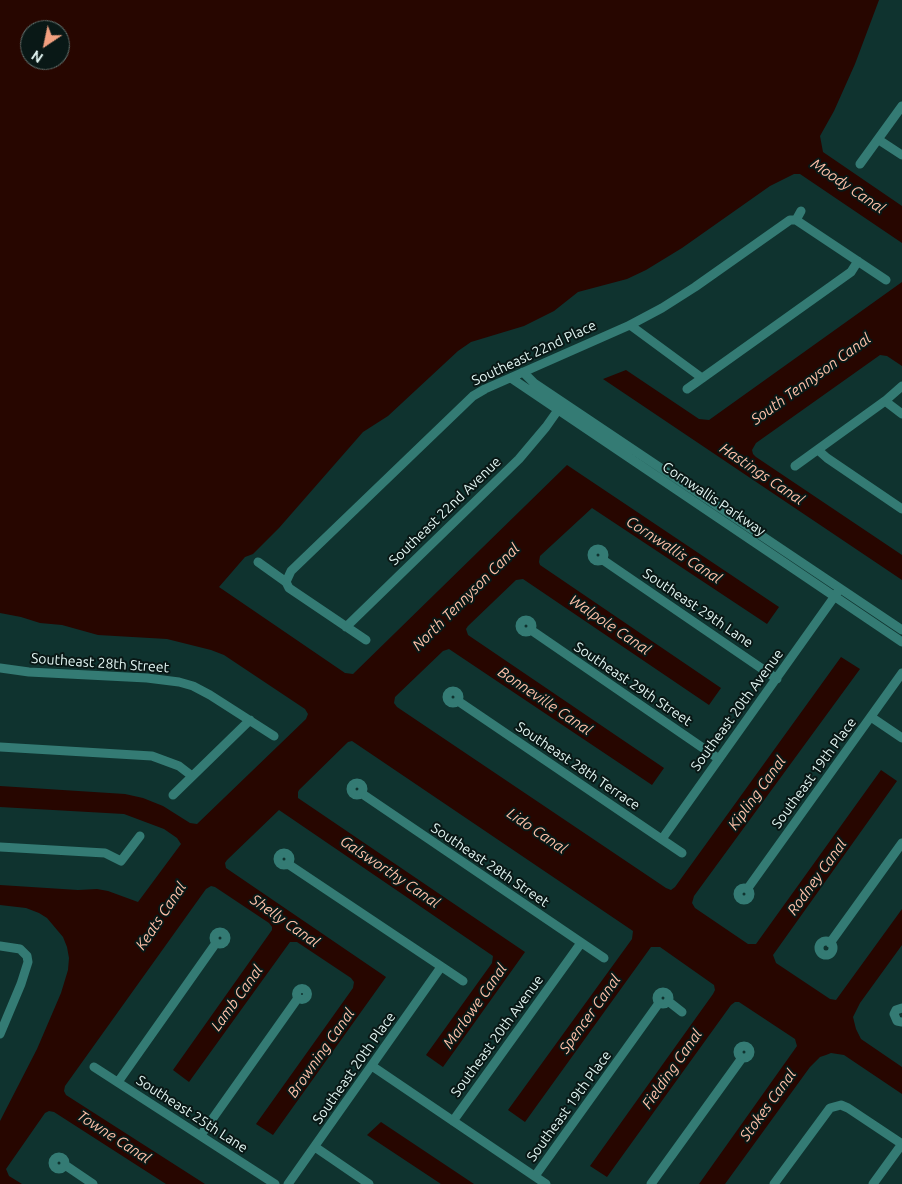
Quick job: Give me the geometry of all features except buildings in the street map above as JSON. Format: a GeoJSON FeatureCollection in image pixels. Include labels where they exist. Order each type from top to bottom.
{"type":"FeatureCollection","features":[{"type":"Feature","properties":{"kind":"street"},"geometry":{"type":"LineString","coordinates":[[860,164],[902,106]]}},
{"type":"Feature","properties":{"kind":"street"},"geometry":{"type":"LineString","coordinates":[[879,140],[902,155]]}},
{"type":"Feature","properties":{"kind":"street"},"geometry":{"type":"LineString","coordinates":[[801,210],[796,220],[886,280]]}},
{"type":"Feature","properties":{"kind":"street","name":"Southeast 22nd Place"},"geometry":{"type":"LineString","coordinates":[[286,582],[291,571],[463,404],[485,389],[630,324],[677,300],[790,220],[796,220]]}},
{"type":"Feature","properties":{"kind":"street"},"geometry":{"type":"LineString","coordinates":[[687,389],[851,272],[858,261]]}},
{"type":"Feature","properties":{"kind":"street"},"geometry":{"type":"LineString","coordinates":[[630,324],[702,378]]}},
{"type":"Feature","properties":{"kind":"street","name":"Cornwallis Parkway"},"geometry":{"type":"LineString","coordinates":[[523,372],[534,383],[902,630]]}},
{"type":"Feature","properties":{"kind":"street","name":"Cornwallis Parkway"},"geometry":{"type":"LineString","coordinates":[[511,378],[902,642]]}},
{"type":"Feature","properties":{"kind":"street"},"geometry":{"type":"LineString","coordinates":[[795,466],[885,401],[902,386]]}},
{"type":"Feature","properties":{"kind":"street"},"geometry":{"type":"LineString","coordinates":[[885,401],[902,414]]}},
{"type":"Feature","properties":{"kind":"street","name":"Southeast 22nd Avenue"},"geometry":{"type":"LineString","coordinates":[[346,627],[519,459],[558,410]]}},
{"type":"Feature","properties":{"kind":"street"},"geometry":{"type":"LineString","coordinates":[[818,450],[902,509]]}},
{"type":"Feature","properties":{"kind":"street"},"geometry":{"type":"LineString","coordinates":[[708,511],[713,502]]}},
{"type":"Feature","properties":{"kind":"street","name":"Southeast 29th Lane"},"geometry":{"type":"LineString","coordinates":[[603,560],[777,679]]}},
{"type":"Feature","properties":{"kind":"street"},"geometry":{"type":"LineString","coordinates":[[258,562],[286,582],[289,588],[366,640]]}},
{"type":"Feature","properties":{"kind":"street","name":"Southeast 20th Avenue"},"geometry":{"type":"LineString","coordinates":[[662,839],[841,589]]}},
{"type":"Feature","properties":{"kind":"street","name":"Southeast 29th Street"},"geometry":{"type":"LineString","coordinates":[[531,630],[719,759]]}},
{"type":"Feature","properties":{"kind":"street","name":"Southeast 28th Street"},"geometry":{"type":"LineString","coordinates":[[0,668],[29,672],[147,678],[179,682],[193,686],[210,695],[274,736]]}},
{"type":"Feature","properties":{"kind":"street","name":"Southeast 19th Place"},"geometry":{"type":"LineString","coordinates":[[748,888],[902,673]]}},
{"type":"Feature","properties":{"kind":"street","name":"Southeast 28th Terrace"},"geometry":{"type":"LineString","coordinates":[[458,701],[682,853]]}},
{"type":"Feature","properties":{"kind":"street"},"geometry":{"type":"LineString","coordinates":[[871,717],[902,738]]}},
{"type":"Feature","properties":{"kind":"street"},"geometry":{"type":"LineString","coordinates":[[173,795],[250,720]]}},
{"type":"Feature","properties":{"kind":"street"},"geometry":{"type":"LineString","coordinates":[[0,747],[152,756],[179,766],[192,776]]}},
{"type":"Feature","properties":{"kind":"street","name":"Southeast 28th Street"},"geometry":{"type":"LineString","coordinates":[[361,793],[604,958]]}},
{"type":"Feature","properties":{"kind":"street"},"geometry":{"type":"LineString","coordinates":[[0,847],[97,852],[105,853],[121,861],[140,836]]}},
{"type":"Feature","properties":{"kind":"street"},"geometry":{"type":"LineString","coordinates":[[830,943],[902,843]]}},
{"type":"Feature","properties":{"kind":"street"},"geometry":{"type":"LineString","coordinates":[[288,864],[463,982]]}},
{"type":"Feature","properties":{"kind":"street"},"geometry":{"type":"LineString","coordinates":[[118,1082],[216,943]]}},
{"type":"Feature","properties":{"kind":"street","name":"Southeast 20th Avenue"},"geometry":{"type":"LineString","coordinates":[[453,1121],[581,943]]}},
{"type":"Feature","properties":{"kind":"street"},"geometry":{"type":"LineString","coordinates":[[0,946],[20,949],[27,956],[28,962],[0,1034]]}},
{"type":"Feature","properties":{"kind":"street","name":"Southeast 20th Place"},"geometry":{"type":"LineString","coordinates":[[288,1184],[442,967]]}},
{"type":"Feature","properties":{"kind":"street"},"geometry":{"type":"LineString","coordinates":[[201,1135],[298,998]]}},
{"type":"Feature","properties":{"kind":"street","name":"Southeast 19th Place"},"geometry":{"type":"LineString","coordinates":[[535,1176],[663,1002],[682,1012]]}},
{"type":"Feature","properties":{"kind":"street"},"geometry":{"type":"LineString","coordinates":[[902,1008],[896,1010],[894,1014],[897,1021],[902,1022]]}},
{"type":"Feature","properties":{"kind":"street"},"geometry":{"type":"LineString","coordinates":[[651,1184],[742,1058]]}},
{"type":"Feature","properties":{"kind":"street"},"geometry":{"type":"LineString","coordinates":[[372,1066],[546,1184]]}},
{"type":"Feature","properties":{"kind":"street","name":"Southeast 25th Lane"},"geometry":{"type":"LineString","coordinates":[[94,1067],[275,1184]]}},
{"type":"Feature","properties":{"kind":"street"},"geometry":{"type":"LineString","coordinates":[[774,1184],[830,1108],[841,1105],[902,1144],[873,1184]]}},
{"type":"Feature","properties":{"kind":"street"},"geometry":{"type":"LineString","coordinates":[[315,1147],[369,1184]]}},
{"type":"Feature","properties":{"kind":"street"},"geometry":{"type":"LineString","coordinates":[[65,1165],[94,1184]]}},
{"type":"Feature","properties":{"kind":"water"},"geometry":{"type":"Polygon","coordinates":[[[0,0],[879,0],[855,64],[834,111],[820,136],[823,152],[902,206],[902,243],[800,174],[794,174],[770,186],[682,248],[646,270],[627,279],[578,292],[554,311],[524,326],[471,342],[458,351],[388,416],[363,432],[279,528],[253,554],[245,557],[219,587],[345,673],[353,674],[567,465],[779,607],[767,624],[592,508],[540,556],[540,565],[721,688],[709,705],[523,579],[516,580],[468,626],[466,629],[468,635],[664,768],[652,785],[449,649],[443,651],[395,697],[394,703],[397,707],[671,890],[841,657],[860,669],[694,896],[692,903],[695,908],[748,944],[756,944],[881,770],[897,781],[773,955],[776,963],[830,999],[836,1000],[902,909],[902,945],[860,1003],[853,1017],[861,1039],[902,1067],[902,1094],[844,1055],[831,1053],[820,1057],[810,1067],[725,1184],[699,1184],[797,1046],[795,1039],[739,1002],[735,1002],[607,1177],[590,1166],[713,994],[715,990],[714,985],[660,947],[651,947],[525,1122],[508,1110],[632,939],[633,931],[352,741],[348,742],[299,790],[298,798],[525,952],[443,1067],[426,1055],[492,963],[493,956],[279,810],[227,860],[225,863],[226,868],[386,977],[273,1135],[256,1124],[353,988],[354,982],[351,978],[297,942],[290,942],[189,1082],[173,1070],[272,930],[269,923],[211,886],[206,889],[65,1086],[64,1091],[66,1095],[205,1184],[166,1184],[54,1112],[49,1111],[45,1113],[6,1169],[9,1176],[22,1184],[0,1184],[0,1121],[37,1049],[61,993],[68,970],[69,958],[63,937],[47,918],[26,908],[0,905],[0,885],[78,890],[97,889],[138,902],[181,844],[177,838],[164,829],[124,814],[0,807],[0,786],[125,794],[143,798],[163,806],[190,823],[197,824],[306,719],[308,714],[305,709],[224,655],[211,650],[167,639],[98,635],[62,625],[40,623],[0,613],[0,0]]]}},
{"type":"Feature","properties":{"kind":"water"},"geometry":{"type":"Polygon","coordinates":[[[902,282],[902,366],[887,356],[880,355],[756,443],[752,450],[756,457],[902,555],[902,580],[603,379],[626,370],[699,419],[709,420],[902,282]]]}},
{"type":"Feature","properties":{"kind":"water"},"geometry":{"type":"Polygon","coordinates":[[[381,1122],[474,1184],[441,1184],[367,1135],[381,1122]]]}},
{"type":"Feature","properties":{"kind":"water label","name":"Moody Canal"},"geometry":{"type":"Point","coordinates":[848,186]}},
{"type":"Feature","properties":{"kind":"water label","name":"South Tennyson Canal"},"geometry":{"type":"Point","coordinates":[811,379]}},
{"type":"Feature","properties":{"kind":"water label","name":"Hastings Canal"},"geometry":{"type":"Point","coordinates":[762,474]}},
{"type":"Feature","properties":{"kind":"water label","name":"Cornwallis Canal"},"geometry":{"type":"Point","coordinates":[674,550]}},
{"type":"Feature","properties":{"kind":"water label","name":"North Tennyson Canal"},"geometry":{"type":"Point","coordinates":[466,597]}},
{"type":"Feature","properties":{"kind":"water label","name":"Walpole Canal"},"geometry":{"type":"Point","coordinates":[610,625]}},
{"type":"Feature","properties":{"kind":"water label","name":"Bonneville Canal"},"geometry":{"type":"Point","coordinates":[545,701]}},
{"type":"Feature","properties":{"kind":"water label","name":"Kipling Canal"},"geometry":{"type":"Point","coordinates":[757,793]}},
{"type":"Feature","properties":{"kind":"water label","name":"Lido Canal"},"geometry":{"type":"Point","coordinates":[537,831]}},
{"type":"Feature","properties":{"kind":"water label","name":"Galsworthy Canal"},"geometry":{"type":"Point","coordinates":[390,872]}},
{"type":"Feature","properties":{"kind":"water label","name":"Rodney Canal"},"geometry":{"type":"Point","coordinates":[817,877]}},
{"type":"Feature","properties":{"kind":"water label","name":"Keats Canal"},"geometry":{"type":"Point","coordinates":[161,916]}},
{"type":"Feature","properties":{"kind":"water label","name":"Shelly Canal"},"geometry":{"type":"Point","coordinates":[285,921]}},
{"type":"Feature","properties":{"kind":"water label","name":"Lamb Canal"},"geometry":{"type":"Point","coordinates":[237,998]}},
{"type":"Feature","properties":{"kind":"water label","name":"Marlowe Canal"},"geometry":{"type":"Point","coordinates":[475,1006]}},
{"type":"Feature","properties":{"kind":"water label","name":"Spencer Canal"},"geometry":{"type":"Point","coordinates":[590,1014]}},
{"type":"Feature","properties":{"kind":"water label","name":"Browning Canal"},"geometry":{"type":"Point","coordinates":[321,1053]}},
{"type":"Feature","properties":{"kind":"water label","name":"Fielding Canal"},"geometry":{"type":"Point","coordinates":[672,1069]}},
{"type":"Feature","properties":{"kind":"water label","name":"Stokes Canal"},"geometry":{"type":"Point","coordinates":[768,1105]}},
{"type":"Feature","properties":{"kind":"water label","name":"Towne Canal"},"geometry":{"type":"Point","coordinates":[114,1137]}}]}
